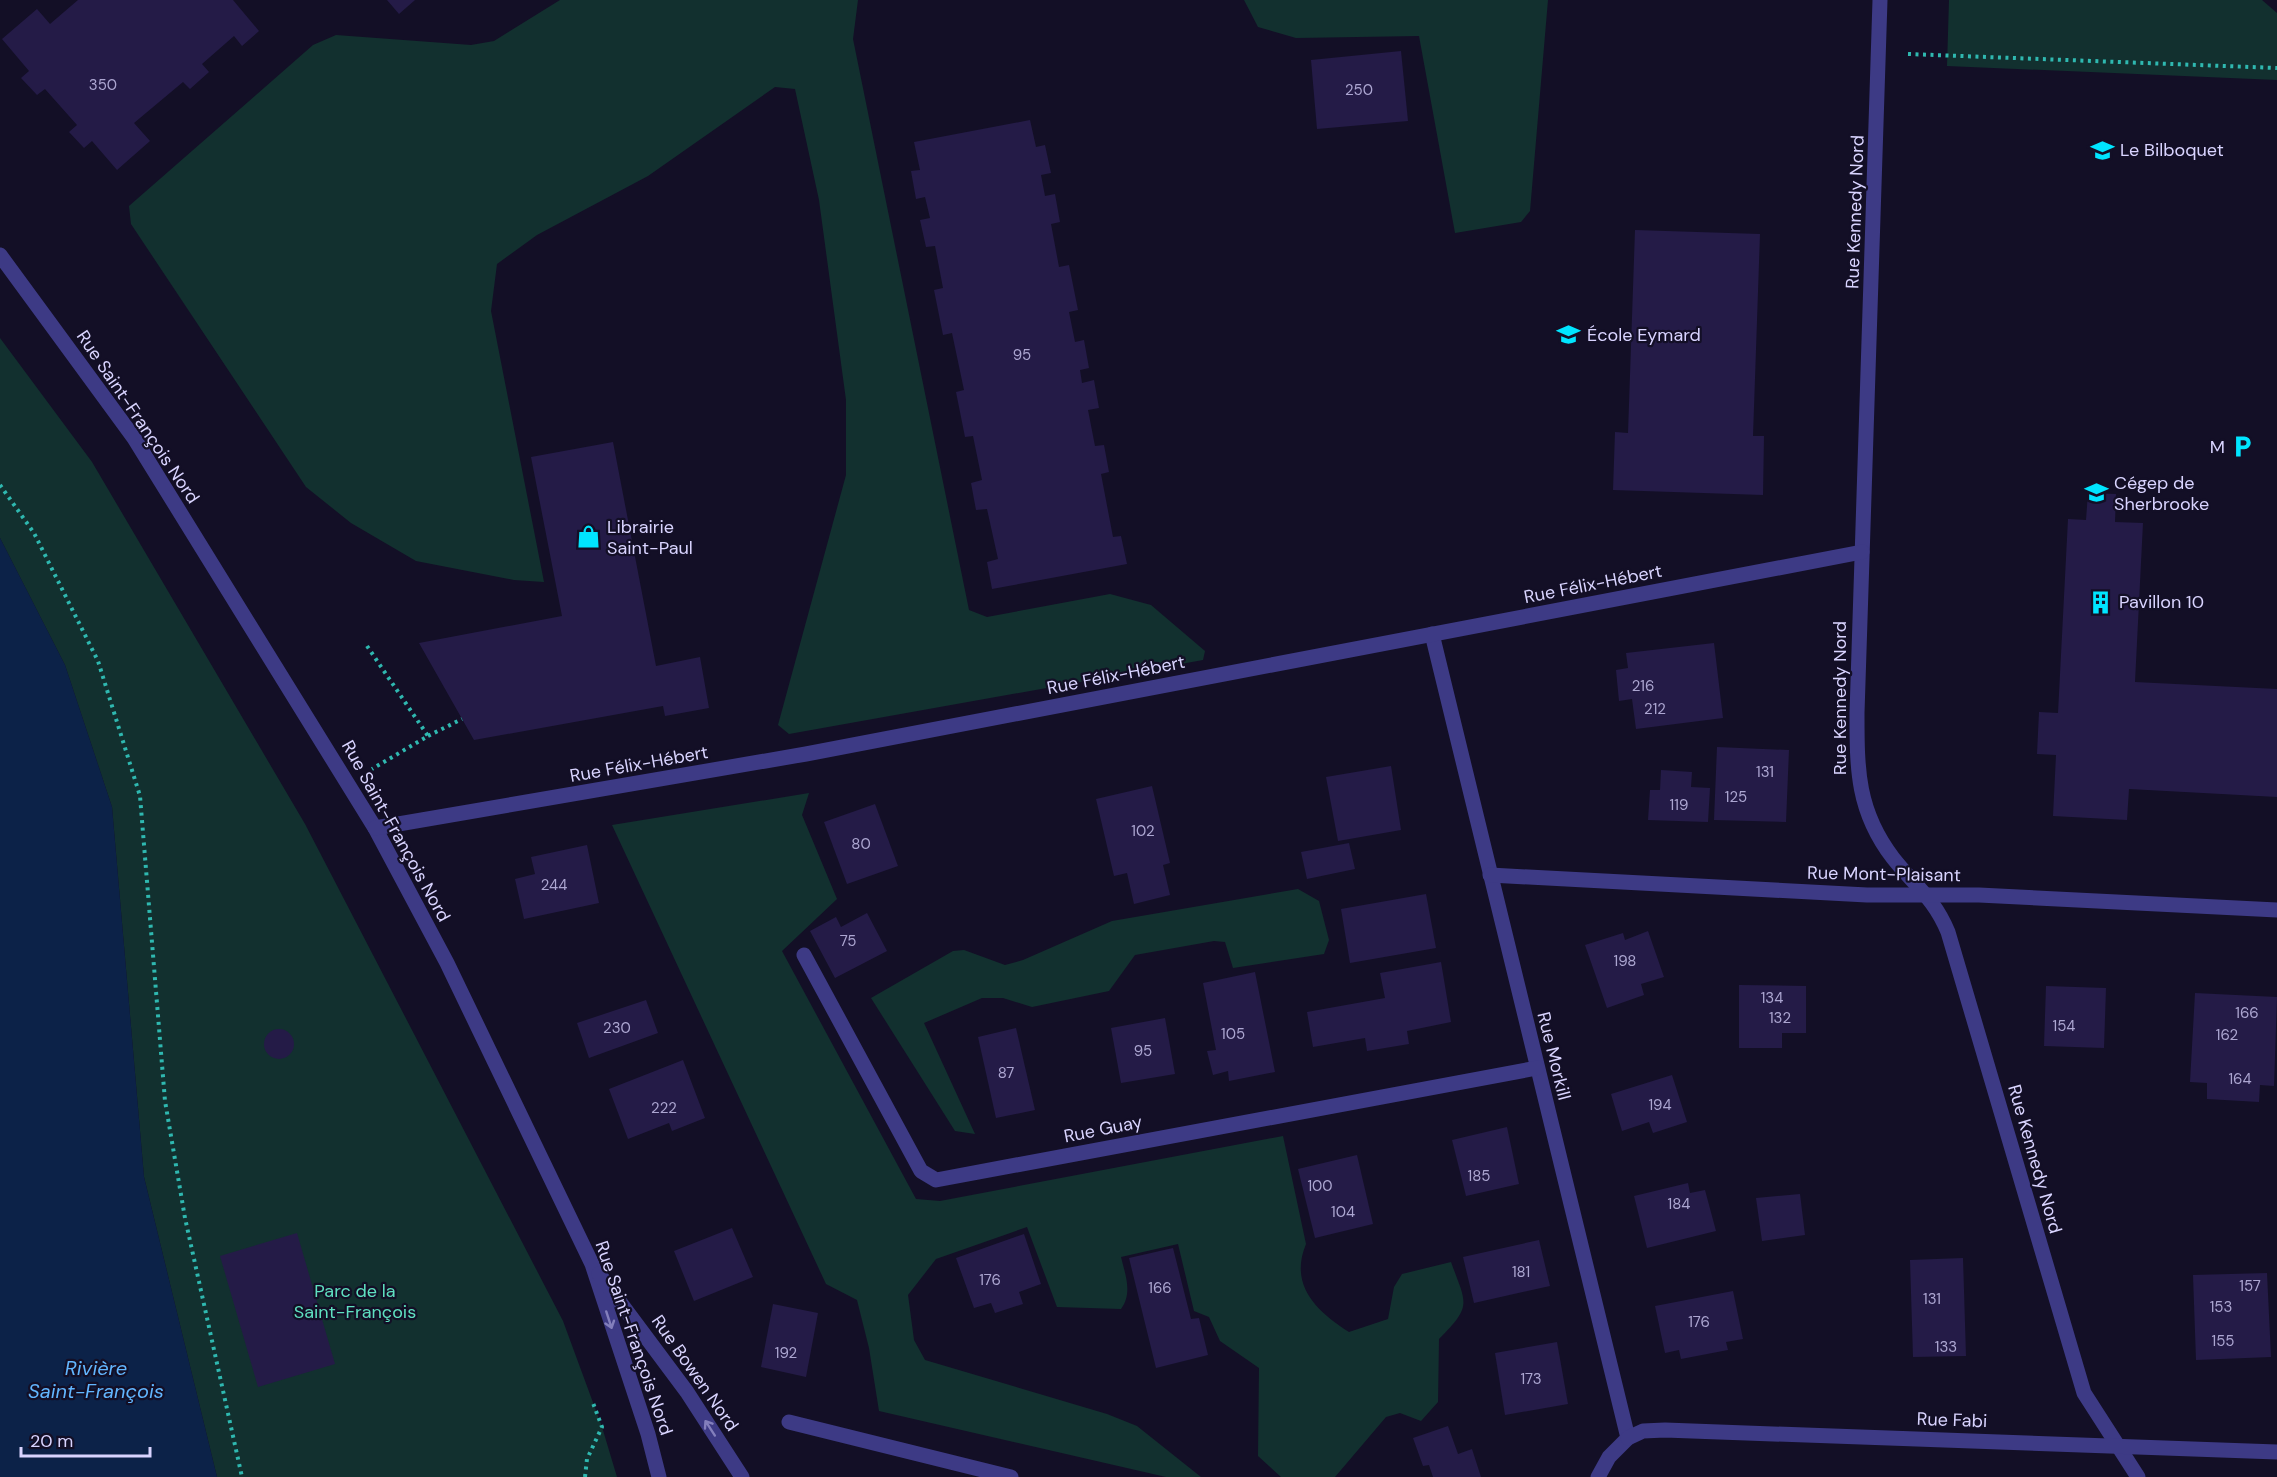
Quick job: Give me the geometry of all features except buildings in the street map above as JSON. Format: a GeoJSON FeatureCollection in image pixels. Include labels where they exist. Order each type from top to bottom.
{"type":"FeatureCollection","features":[{"type":"Feature","properties":{"kind":"street","name":"Rue Kennedy Nord"},"geometry":{"type":"LineString","coordinates":[[1880,0],[1857,713],[1857,765],[1862,799],[1872,828],[1893,858],[1928,895],[1948,932],[2084,1393],[2138,1477]]}},
{"type":"Feature","properties":{"kind":"street","name":"Rue Saint-François Nord"},"geometry":{"type":"LineString","coordinates":[[0,255],[134,438],[375,828],[447,963],[591,1264],[648,1434],[659,1477]]}},
{"type":"Feature","properties":{"kind":"street","name":"Rue Félix-Hébert"},"geometry":{"type":"LineString","coordinates":[[375,828],[817,752],[1863,552]]}},
{"type":"Feature","properties":{"kind":"street","name":"Rue Morkill"},"geometry":{"type":"LineString","coordinates":[[1432,634],[1628,1438]]}},
{"type":"Feature","properties":{"kind":"street","name":"Rue Mont-Plaisant"},"geometry":{"type":"LineString","coordinates":[[1490,875],[1867,895],[1928,895],[2277,910]]}},
{"type":"Feature","properties":{"kind":"street","name":"Rue Guay"},"geometry":{"type":"LineString","coordinates":[[804,955],[921,1171],[936,1180],[1537,1068]]}},
{"type":"Feature","properties":{"kind":"street","name":"Rue Bowen Nord"},"geometry":{"type":"LineString","coordinates":[[591,1264],[687,1392],[742,1477]]}},
{"type":"Feature","properties":{"kind":"street"},"geometry":{"type":"LineString","coordinates":[[789,1422],[1011,1477]]}},
{"type":"Feature","properties":{"kind":"street","name":"Rue Fabi"},"geometry":{"type":"LineString","coordinates":[[1628,1438],[1643,1431],[1665,1430],[2116,1444],[2277,1452]]}},
{"type":"Feature","properties":{"kind":"street"},"geometry":{"type":"LineString","coordinates":[[1598,1477],[1609,1458],[1628,1438]]}},
{"type":"Feature","properties":{"kind":"path"},"geometry":{"type":"LineString","coordinates":[[1880,52],[2277,68]]}},
{"type":"Feature","properties":{"kind":"path"},"geometry":{"type":"LineString","coordinates":[[0,485],[34,534],[98,661],[140,796],[165,1101],[185,1218],[242,1477]]}},
{"type":"Feature","properties":{"kind":"path"},"geometry":{"type":"LineString","coordinates":[[367,646],[428,736]]}},
{"type":"Feature","properties":{"kind":"path"},"geometry":{"type":"LineString","coordinates":[[348,783],[462,718]]}},
{"type":"Feature","properties":{"kind":"path"},"geometry":{"type":"LineString","coordinates":[[585,1477],[587,1459],[602,1427],[593,1403]]}},
{"type":"Feature","properties":{"kind":"green space"},"geometry":{"type":"Polygon","coordinates":[[[560,0],[858,0],[853,39],[969,610],[987,617],[1110,594],[1151,605],[1205,651],[1203,660],[789,734],[778,725],[846,475],[846,400],[819,200],[795,89],[775,87],[648,176],[537,235],[497,264],[491,311],[544,582],[514,580],[416,561],[351,523],[306,487],[131,224],[129,206],[313,45],[336,35],[471,45],[494,41],[560,0]]]}},
{"type":"Feature","properties":{"kind":"green space"},"geometry":{"type":"Polygon","coordinates":[[[1244,0],[1548,0],[1530,211],[1521,222],[1455,233],[1419,36],[1296,38],[1258,27],[1244,0]]]}},
{"type":"Feature","properties":{"kind":"green space"},"geometry":{"type":"Polygon","coordinates":[[[1949,0],[2262,0],[2277,13],[2277,80],[1947,66],[1949,0]]]}},
{"type":"Feature","properties":{"kind":"green space","name":"Parc de la Saint-François"},"geometry":{"type":"Polygon","coordinates":[[[0,338],[92,462],[305,824],[563,1321],[602,1427],[617,1477],[217,1477],[144,1177],[112,807],[65,665],[0,538],[0,338]]]}},
{"type":"Feature","properties":{"kind":"green space"},"geometry":{"type":"Polygon","coordinates":[[[809,793],[802,815],[837,899],[782,951],[916,1199],[940,1201],[1283,1136],[1306,1244],[1301,1272],[1303,1284],[1316,1306],[1337,1324],[1349,1332],[1388,1319],[1394,1287],[1402,1274],[1451,1262],[1463,1296],[1462,1311],[1439,1339],[1438,1402],[1421,1421],[1400,1413],[1386,1417],[1335,1477],[1281,1477],[1258,1456],[1259,1368],[1220,1341],[1209,1317],[1194,1311],[1178,1244],[1121,1257],[1126,1277],[1127,1297],[1121,1309],[1057,1307],[1027,1227],[936,1259],[908,1295],[914,1340],[925,1360],[1107,1414],[1137,1426],[1201,1477],[1166,1477],[879,1411],[869,1348],[857,1300],[826,1284],[612,825],[809,793]]]}},
{"type":"Feature","properties":{"kind":"green space"},"geometry":{"type":"Polygon","coordinates":[[[1298,889],[1319,901],[1329,940],[1324,954],[1233,968],[1225,942],[1214,941],[1135,955],[1109,991],[1032,1007],[1003,998],[982,998],[924,1023],[975,1134],[955,1131],[871,998],[953,951],[964,950],[1005,965],[1023,960],[1112,921],[1298,889]]]}},
{"type":"Feature","properties":{"kind":"water","name":"Rivière Saint-François"},"geometry":{"type":"Polygon","coordinates":[[[0,538],[65,665],[112,807],[144,1177],[217,1477],[0,1477],[0,538]]]}},
{"type":"Feature","properties":{"kind":"place","name":"Le Bilboquet"},"geometry":{"type":"Point","coordinates":[2102,150]}},
{"type":"Feature","properties":{"kind":"place","name":"École Eymard"},"geometry":{"type":"Point","coordinates":[1569,335]}},
{"type":"Feature","properties":{"kind":"place","name":"M"},"geometry":{"type":"Point","coordinates":[2243,447]}},
{"type":"Feature","properties":{"kind":"place","name":"Cégep de Sherbrooke"},"geometry":{"type":"Point","coordinates":[2096,493]}},
{"type":"Feature","properties":{"kind":"place","name":"Librairie Saint-Paul"},"geometry":{"type":"Point","coordinates":[589,537]}},
{"type":"Feature","properties":{"kind":"place","name":"Pavillon 10"},"geometry":{"type":"Point","coordinates":[2101,602]}}]}
